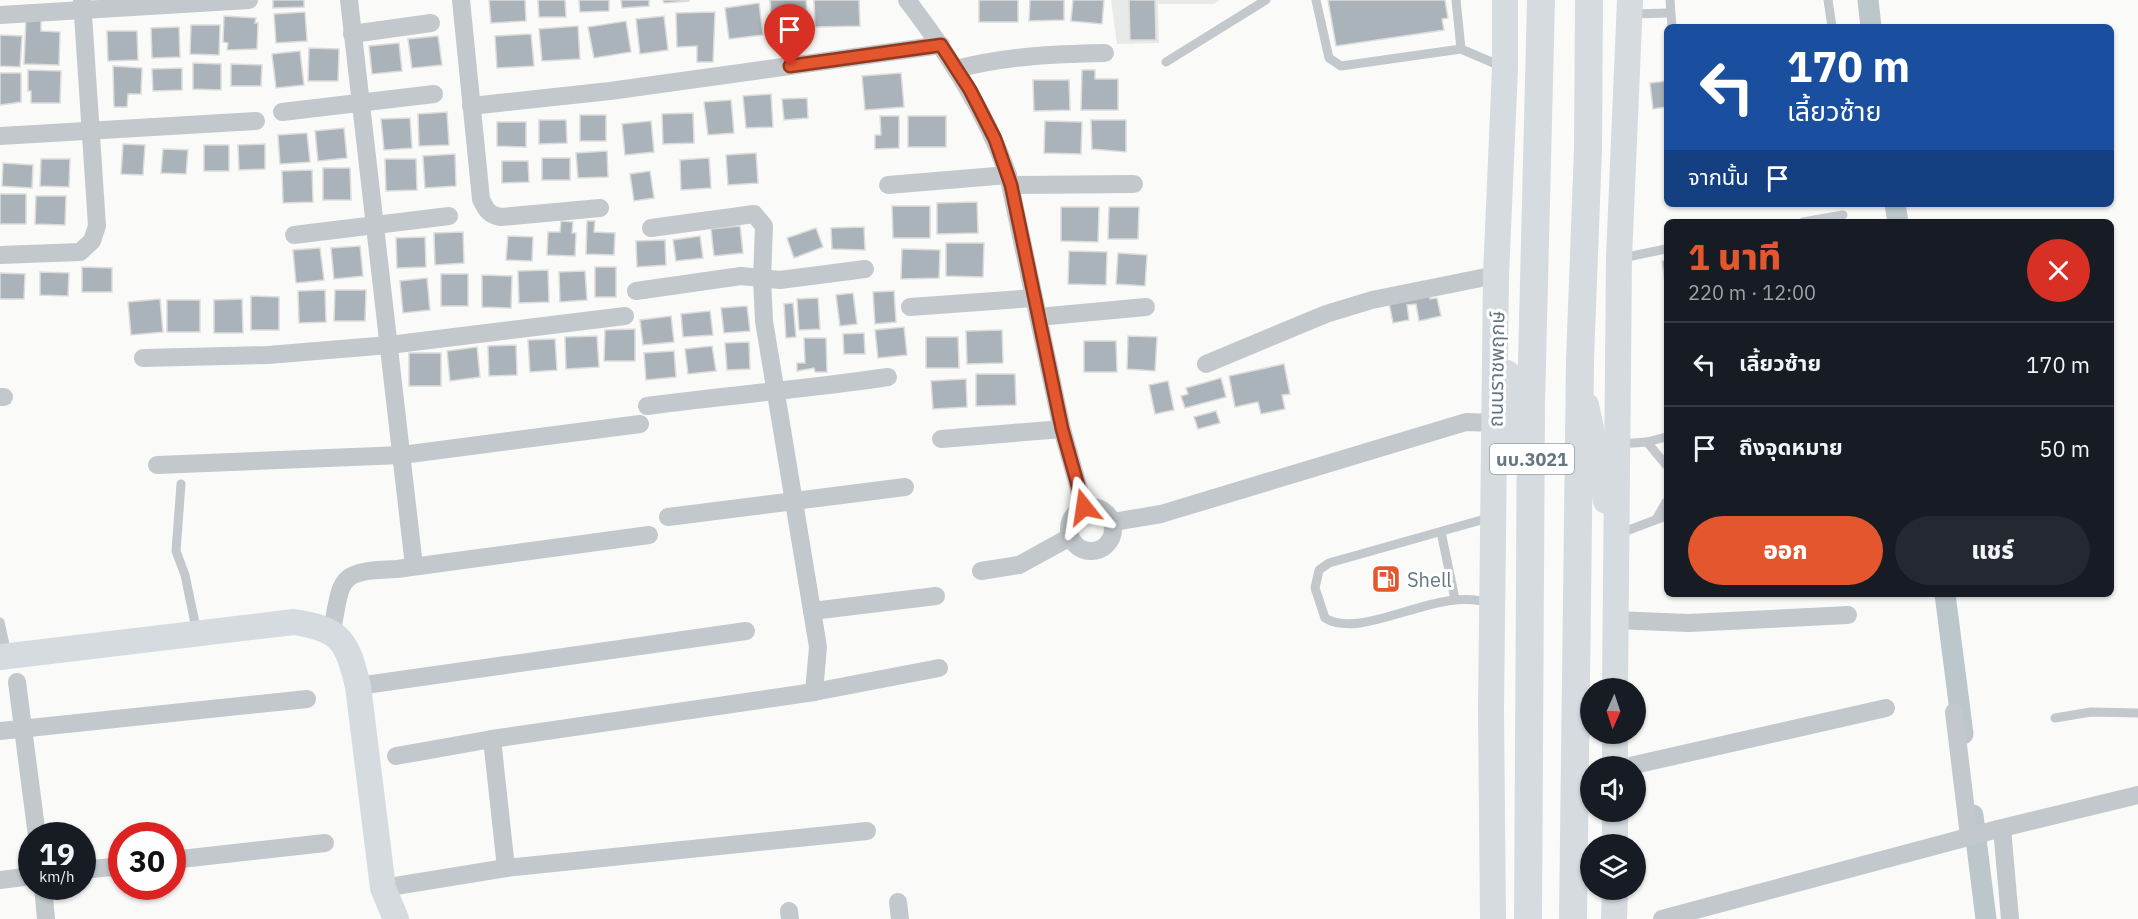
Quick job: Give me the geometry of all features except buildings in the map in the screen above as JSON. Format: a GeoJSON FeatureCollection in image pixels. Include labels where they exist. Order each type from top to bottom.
{"type":"FeatureCollection","features":[{"type":"Feature","properties":{"kind":"main road","name":"ถนนราชพฤกษ์"},"geometry":{"type":"LineString","coordinates":[[1493,919],[1496,275],[1506,68],[1505,0]]}},
{"type":"Feature","properties":{"kind":"main road","name":"ถนนราชพฤกษ์"},"geometry":{"type":"LineString","coordinates":[[1528,919],[1531,403],[1541,0]]}},
{"type":"Feature","properties":{"kind":"main road","name":"นบ.3021"},"geometry":{"type":"LineString","coordinates":[[1573,919],[1580,360],[1588,149],[1589,0]]}},
{"type":"Feature","properties":{"kind":"main road"},"geometry":{"type":"LineString","coordinates":[[1615,678],[1619,258],[1629,7]]}},
{"type":"Feature","properties":{"kind":"main road"},"geometry":{"type":"LineString","coordinates":[[1497,320],[1532,503]]}},
{"type":"Feature","properties":{"kind":"main road"},"geometry":{"type":"LineString","coordinates":[[1580,360],[1615,544]]}},
{"type":"Feature","properties":{"kind":"main road"},"geometry":{"type":"LineString","coordinates":[[4,656],[294,622],[332,631],[350,655],[358,686],[383,888],[396,919]]}},
{"type":"Feature","properties":{"kind":"main road"},"geometry":{"type":"LineString","coordinates":[[1614,919],[1615,900]]}},
{"type":"Feature","properties":{"kind":"street"},"geometry":{"type":"LineString","coordinates":[[0,15],[82,6],[249,0]]}},
{"type":"Feature","properties":{"kind":"street"},"geometry":{"type":"LineString","coordinates":[[349,0],[414,566]]}},
{"type":"Feature","properties":{"kind":"street"},"geometry":{"type":"LineString","coordinates":[[461,0],[481,199],[492,215],[501,217],[600,207]]}},
{"type":"Feature","properties":{"kind":"street"},"geometry":{"type":"LineString","coordinates":[[907,0],[956,69],[995,139],[1010,180],[1062,429],[1084,507]]}},
{"type":"Feature","properties":{"kind":"street"},"geometry":{"type":"LineString","coordinates":[[0,255],[80,252],[92,241],[97,226],[82,6]]}},
{"type":"Feature","properties":{"kind":"street"},"geometry":{"type":"LineString","coordinates":[[352,34],[431,23]]}},
{"type":"Feature","properties":{"kind":"street"},"geometry":{"type":"LineString","coordinates":[[471,106],[610,91],[941,45]]}},
{"type":"Feature","properties":{"kind":"street"},"geometry":{"type":"LineString","coordinates":[[956,69],[994,59],[1024,55],[1105,53]]}},
{"type":"Feature","properties":{"kind":"street"},"geometry":{"type":"LineString","coordinates":[[282,112],[434,94]]}},
{"type":"Feature","properties":{"kind":"street"},"geometry":{"type":"LineString","coordinates":[[0,136],[255,121]]}},
{"type":"Feature","properties":{"kind":"street"},"geometry":{"type":"LineString","coordinates":[[888,185],[1010,180],[1134,184]]}},
{"type":"Feature","properties":{"kind":"street"},"geometry":{"type":"LineString","coordinates":[[651,228],[754,214],[764,226],[762,279],[764,321],[818,647],[814,692]]}},
{"type":"Feature","properties":{"kind":"street"},"geometry":{"type":"LineString","coordinates":[[294,235],[449,216]]}},
{"type":"Feature","properties":{"kind":"street"},"geometry":{"type":"LineString","coordinates":[[636,291],[741,276],[780,280],[865,269]]}},
{"type":"Feature","properties":{"kind":"street"},"geometry":{"type":"LineString","coordinates":[[1206,364],[1326,314],[1372,300],[1496,275]]}},
{"type":"Feature","properties":{"kind":"street"},"geometry":{"type":"LineString","coordinates":[[910,307],[1034,298]]}},
{"type":"Feature","properties":{"kind":"street"},"geometry":{"type":"LineString","coordinates":[[1038,317],[1146,307]]}},
{"type":"Feature","properties":{"kind":"street"},"geometry":{"type":"LineString","coordinates":[[143,358],[268,355],[389,345],[625,316]]}},
{"type":"Feature","properties":{"kind":"street"},"geometry":{"type":"LineString","coordinates":[[647,406],[888,377]]}},
{"type":"Feature","properties":{"kind":"street"},"geometry":{"type":"LineString","coordinates":[[1113,522],[1161,514],[1466,422],[1495,423]]}},
{"type":"Feature","properties":{"kind":"street"},"geometry":{"type":"LineString","coordinates":[[158,465],[402,455],[640,424]]}},
{"type":"Feature","properties":{"kind":"street"},"geometry":{"type":"LineString","coordinates":[[941,439],[1062,429]]}},
{"type":"Feature","properties":{"kind":"street"},"geometry":{"type":"LineString","coordinates":[[668,517],[905,487]]}},
{"type":"Feature","properties":{"kind":"street"},"geometry":{"type":"LineString","coordinates":[[1084,507],[1101,509],[1113,522],[1112,539],[1099,550],[1081,549],[1070,537],[1071,519],[1084,507]]}},
{"type":"Feature","properties":{"kind":"street"},"geometry":{"type":"LineString","coordinates":[[332,631],[340,585],[351,576],[370,570],[650,535]]}},
{"type":"Feature","properties":{"kind":"street"},"geometry":{"type":"LineString","coordinates":[[981,571],[1019,565],[1070,537]]}},
{"type":"Feature","properties":{"kind":"street"},"geometry":{"type":"LineString","coordinates":[[812,611],[936,596]]}},
{"type":"Feature","properties":{"kind":"street"},"geometry":{"type":"LineString","coordinates":[[1614,620],[1689,623],[1848,615]]}},
{"type":"Feature","properties":{"kind":"street"},"geometry":{"type":"LineString","coordinates":[[358,686],[746,631]]}},
{"type":"Feature","properties":{"kind":"street"},"geometry":{"type":"LineString","coordinates":[[396,756],[492,739],[814,692],[939,668]]}},
{"type":"Feature","properties":{"kind":"street"},"geometry":{"type":"LineString","coordinates":[[17,682],[35,822]]}},
{"type":"Feature","properties":{"kind":"street"},"geometry":{"type":"LineString","coordinates":[[0,731],[308,699]]}},
{"type":"Feature","properties":{"kind":"street"},"geometry":{"type":"LineString","coordinates":[[1646,762],[1886,708]]}},
{"type":"Feature","properties":{"kind":"street"},"geometry":{"type":"LineString","coordinates":[[1954,712],[1969,837]]}},
{"type":"Feature","properties":{"kind":"street"},"geometry":{"type":"LineString","coordinates":[[492,739],[506,868]]}},
{"type":"Feature","properties":{"kind":"street"},"geometry":{"type":"LineString","coordinates":[[1662,919],[2000,828],[2138,795]]}},
{"type":"Feature","properties":{"kind":"street"},"geometry":{"type":"LineString","coordinates":[[2000,828],[2010,919]]}},
{"type":"Feature","properties":{"kind":"street"},"geometry":{"type":"LineString","coordinates":[[383,888],[506,868],[867,831]]}},
{"type":"Feature","properties":{"kind":"street"},"geometry":{"type":"LineString","coordinates":[[186,858],[325,843]]}},
{"type":"Feature","properties":{"kind":"street"},"geometry":{"type":"LineString","coordinates":[[0,880],[18,878]]}},
{"type":"Feature","properties":{"kind":"street"},"geometry":{"type":"LineString","coordinates":[[44,900],[46,919]]}},
{"type":"Feature","properties":{"kind":"lane"},"geometry":{"type":"LineString","coordinates":[[1166,62],[1266,0]]}},
{"type":"Feature","properties":{"kind":"lane"},"geometry":{"type":"LineString","coordinates":[[1316,0],[1329,58],[1341,66],[1461,49],[1506,68]]}},
{"type":"Feature","properties":{"kind":"lane"},"geometry":{"type":"LineString","coordinates":[[1456,0],[1461,49]]}},
{"type":"Feature","properties":{"kind":"lane"},"geometry":{"type":"LineString","coordinates":[[1670,0],[1672,24]]}},
{"type":"Feature","properties":{"kind":"lane"},"geometry":{"type":"LineString","coordinates":[[1828,0],[1832,24]]}},
{"type":"Feature","properties":{"kind":"lane"},"geometry":{"type":"LineString","coordinates":[[1629,7],[1670,13]]}},
{"type":"Feature","properties":{"kind":"lane"},"geometry":{"type":"LineString","coordinates":[[1820,219],[1843,215]]}},
{"type":"Feature","properties":{"kind":"lane"},"geometry":{"type":"LineString","coordinates":[[1619,258],[1664,249]]}},
{"type":"Feature","properties":{"kind":"lane"},"geometry":{"type":"LineString","coordinates":[[1617,444],[1647,442],[1664,438]]}},
{"type":"Feature","properties":{"kind":"lane"},"geometry":{"type":"LineString","coordinates":[[1647,442],[1664,463]]}},
{"type":"Feature","properties":{"kind":"lane"},"geometry":{"type":"LineString","coordinates":[[182,484],[176,551],[185,575],[197,633]]}},
{"type":"Feature","properties":{"kind":"lane"},"geometry":{"type":"LineString","coordinates":[[1494,517],[1354,554],[1329,563],[1319,570],[1316,578],[1317,597],[1325,618],[1345,626],[1455,599],[1480,599],[1494,605]]}},
{"type":"Feature","properties":{"kind":"lane"},"geometry":{"type":"LineString","coordinates":[[1615,544],[1662,517]]}},
{"type":"Feature","properties":{"kind":"lane"},"geometry":{"type":"LineString","coordinates":[[1441,532],[1455,599]]}},
{"type":"Feature","properties":{"kind":"lane"},"geometry":{"type":"LineString","coordinates":[[0,622],[4,656]]}},
{"type":"Feature","properties":{"kind":"lane"},"geometry":{"type":"LineString","coordinates":[[2055,718],[2091,712],[2138,713]]}},
{"type":"Feature","properties":{"kind":"shaded area"},"geometry":{"type":"Polygon","coordinates":[[[1111,0],[1220,0],[1214,4],[1158,4],[1159,43],[1117,44],[1111,0]]]}},
{"type":"Feature","properties":{"kind":"waterway"},"geometry":{"type":"LineString","coordinates":[[1868,0],[1871,24]]}},
{"type":"Feature","properties":{"kind":"waterway"},"geometry":{"type":"LineString","coordinates":[[1896,207],[1898,219]]}},
{"type":"Feature","properties":{"kind":"waterway"},"geometry":{"type":"LineString","coordinates":[[1945,597],[1963,734]]}},
{"type":"Feature","properties":{"kind":"waterway"},"geometry":{"type":"LineString","coordinates":[[1973,815],[1986,919]]}},
{"type":"Feature","properties":{"kind":"place","name":"Shell"},"geometry":{"type":"Point","coordinates":[1386,579]}},
{"type":"Feature","properties":{"kind":"route"},"geometry":{"type":"LineString","coordinates":[[790,66],[941,45],[970,90],[995,139],[1011,185],[1062,429],[1084,507]]}}]}
